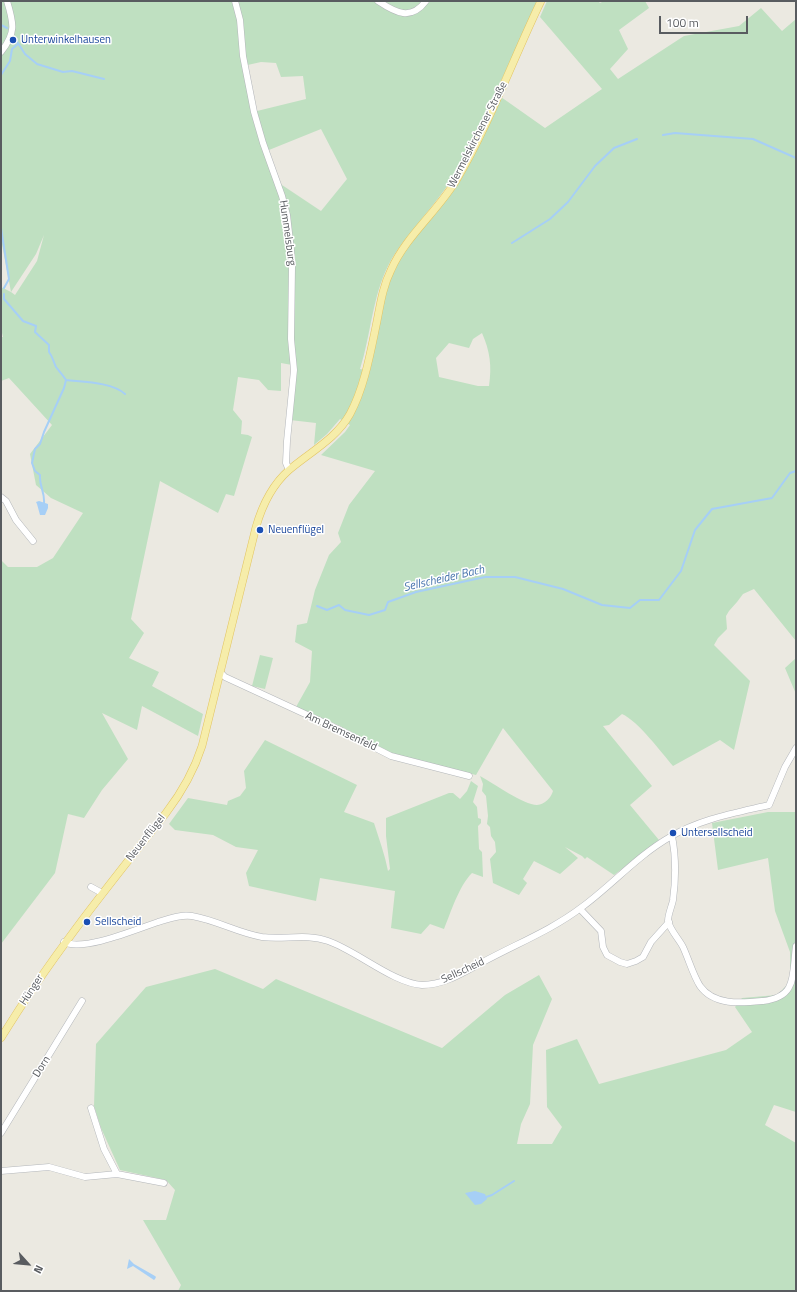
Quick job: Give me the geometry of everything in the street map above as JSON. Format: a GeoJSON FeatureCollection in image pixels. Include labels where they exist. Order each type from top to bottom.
{"type":"FeatureCollection","features":[{"type":"Feature","properties":{"kind":"main road","name":"Wermelskirchener Straße"},"geometry":{"type":"LineString","coordinates":[[313,451],[338,430],[351,412],[362,383],[373,342],[382,297],[392,268],[404,248],[444,199],[460,173],[490,113],[541,1]]}},
{"type":"Feature","properties":{"kind":"main road","name":"Neuenflügel"},"geometry":{"type":"LineString","coordinates":[[64,942],[175,801],[188,780],[202,746],[259,517],[271,491],[282,476],[313,451]]}},
{"type":"Feature","properties":{"kind":"main road","name":"Hünger"},"geometry":{"type":"LineString","coordinates":[[1,1038],[64,942]]}},
{"type":"Feature","properties":{"kind":"street"},"geometry":{"type":"LineString","coordinates":[[1,52],[9,41],[13,28],[7,1]]}},
{"type":"Feature","properties":{"kind":"street","name":"Hummelsburg"},"geometry":{"type":"LineString","coordinates":[[234,1],[240,20],[243,56],[254,112],[287,215],[292,267],[292,339],[294,370],[286,453],[286,463],[289,470]]}},
{"type":"Feature","properties":{"kind":"street"},"geometry":{"type":"LineString","coordinates":[[378,1],[395,11],[408,13],[418,10],[426,1]]}},
{"type":"Feature","properties":{"kind":"street"},"geometry":{"type":"LineString","coordinates":[[1,497],[6,501],[16,520],[33,542]]}},
{"type":"Feature","properties":{"kind":"street","name":"Am Bremsenfeld"},"geometry":{"type":"LineString","coordinates":[[220,672],[226,677],[342,731],[391,756],[469,776]]}},
{"type":"Feature","properties":{"kind":"street","name":"Sellscheid"},"geometry":{"type":"LineString","coordinates":[[64,942],[73,945],[88,943],[118,936],[174,917],[188,915],[260,936],[274,938],[307,937],[324,939],[404,981],[415,984],[439,983],[456,977],[580,909],[632,864],[683,830],[708,820],[769,805],[785,767],[796,748]]}},
{"type":"Feature","properties":{"kind":"street"},"geometry":{"type":"LineString","coordinates":[[672,836],[676,855],[673,900],[668,916],[669,922],[682,946],[698,983],[705,992],[713,998],[721,1001],[753,1002],[775,1000],[783,997],[792,988],[794,982],[796,972],[796,946]]}},
{"type":"Feature","properties":{"kind":"street"},"geometry":{"type":"LineString","coordinates":[[91,888],[102,893]]}},
{"type":"Feature","properties":{"kind":"street"},"geometry":{"type":"LineString","coordinates":[[580,909],[601,931],[603,947],[607,955],[627,964],[643,957],[651,942],[669,922]]}},
{"type":"Feature","properties":{"kind":"street","name":"Dorn"},"geometry":{"type":"LineString","coordinates":[[1,1133],[82,1001]]}},
{"type":"Feature","properties":{"kind":"street"},"geometry":{"type":"LineString","coordinates":[[91,1108],[104,1149],[117,1174]]}},
{"type":"Feature","properties":{"kind":"street"},"geometry":{"type":"LineString","coordinates":[[1,1171],[46,1167],[85,1177],[117,1174],[164,1183]]}},
{"type":"Feature","properties":{"kind":"green space"},"geometry":{"type":"Polygon","coordinates":[[[1,1],[538,1],[465,159],[456,174],[400,246],[388,266],[378,291],[360,369],[369,371],[388,283],[394,268],[406,249],[446,200],[501,97],[545,128],[602,89],[540,17],[547,1],[598,1],[600,3],[604,1],[645,1],[649,8],[619,30],[628,49],[610,69],[618,79],[684,36],[739,26],[761,8],[782,31],[796,19],[796,641],[754,589],[743,594],[726,616],[727,629],[718,638],[714,645],[750,681],[734,750],[720,740],[673,766],[642,730],[622,714],[609,725],[603,726],[652,786],[630,805],[659,840],[614,875],[587,857],[585,859],[565,847],[578,858],[560,874],[534,861],[523,879],[527,883],[519,895],[493,883],[490,859],[496,852],[495,842],[491,836],[490,827],[487,824],[488,816],[486,796],[482,791],[483,784],[480,776],[517,798],[531,804],[537,805],[545,802],[551,796],[553,791],[503,728],[476,775],[391,753],[338,725],[296,707],[310,682],[312,651],[295,642],[297,625],[307,623],[315,590],[329,555],[341,542],[338,533],[349,505],[375,471],[321,455],[345,432],[350,425],[340,419],[327,434],[314,445],[316,423],[290,420],[292,365],[281,363],[281,391],[268,390],[259,380],[238,377],[233,410],[242,421],[241,434],[252,437],[234,496],[226,494],[218,513],[160,481],[131,619],[144,633],[129,658],[159,672],[152,686],[203,714],[198,736],[142,706],[137,730],[102,713],[128,759],[102,790],[84,818],[68,814],[55,873],[1,944],[1,560],[8,567],[37,567],[53,558],[83,513],[51,498],[36,485],[30,454],[52,425],[9,378],[1,381],[1,337],[3,337],[1,329],[1,287],[11,292],[1,239],[1,1]],[[261,62],[243,66],[257,111],[306,99],[303,76],[281,77],[276,63],[261,62]],[[321,129],[264,152],[273,179],[321,211],[347,179],[321,129]],[[44,235],[36,254],[11,292],[15,295],[37,261],[44,235]],[[482,333],[473,339],[469,348],[449,343],[436,358],[439,377],[478,386],[489,386],[490,359],[485,340],[482,333]]]}},
{"type":"Feature","properties":{"kind":"green space"},"geometry":{"type":"Polygon","coordinates":[[[260,655],[273,658],[265,689],[252,686],[260,655]]]}},
{"type":"Feature","properties":{"kind":"green space"},"geometry":{"type":"Polygon","coordinates":[[[796,658],[796,694],[785,668],[796,658]]]}},
{"type":"Feature","properties":{"kind":"green space"},"geometry":{"type":"Polygon","coordinates":[[[265,740],[357,785],[344,812],[374,823],[388,871],[390,869],[386,836],[386,818],[449,793],[453,793],[460,799],[467,791],[471,781],[478,786],[473,802],[477,807],[478,818],[481,819],[481,823],[478,826],[479,849],[482,852],[483,877],[472,873],[467,878],[444,929],[430,924],[421,934],[391,928],[395,891],[320,878],[316,901],[249,886],[246,873],[258,850],[236,847],[213,835],[175,830],[169,824],[188,798],[227,805],[228,801],[240,796],[246,788],[244,771],[265,740]]]}},
{"type":"Feature","properties":{"kind":"green space"},"geometry":{"type":"Polygon","coordinates":[[[768,812],[796,812],[796,1112],[774,1105],[765,1125],[796,1143],[796,1291],[178,1291],[181,1285],[143,1220],[166,1220],[175,1190],[166,1180],[120,1170],[101,1128],[94,1106],[96,1044],[146,987],[215,969],[263,989],[276,979],[442,1048],[505,995],[539,975],[552,999],[533,1045],[530,1104],[521,1124],[517,1144],[552,1144],[562,1127],[547,1107],[546,1050],[577,1039],[599,1084],[726,1050],[752,1032],[735,1007],[742,998],[777,995],[790,982],[790,952],[775,911],[768,858],[718,870],[712,823],[768,812]]]}},
{"type":"Feature","properties":{"kind":"water"},"geometry":{"type":"Polygon","coordinates":[[[39,501],[48,504],[45,515],[40,515],[36,502],[39,501]]]}},
{"type":"Feature","properties":{"kind":"water"},"geometry":{"type":"Polygon","coordinates":[[[475,1191],[485,1194],[487,1199],[481,1204],[475,1205],[465,1193],[475,1191]]]}},
{"type":"Feature","properties":{"kind":"water"},"geometry":{"type":"Polygon","coordinates":[[[129,1259],[134,1264],[155,1276],[155,1279],[154,1280],[133,1266],[127,1269],[129,1259]]]}},
{"type":"Feature","properties":{"kind":"waterway"},"geometry":{"type":"LineString","coordinates":[[1,25],[7,28]]}},
{"type":"Feature","properties":{"kind":"waterway"},"geometry":{"type":"LineString","coordinates":[[16,40],[25,54],[37,64],[63,72],[72,71],[104,79]]}},
{"type":"Feature","properties":{"kind":"waterway"},"geometry":{"type":"LineString","coordinates":[[1,75],[10,61],[12,49],[18,44]]}},
{"type":"Feature","properties":{"kind":"waterway"},"geometry":{"type":"LineString","coordinates":[[663,135],[675,133],[753,139],[796,158]]}},
{"type":"Feature","properties":{"kind":"waterway"},"geometry":{"type":"LineString","coordinates":[[512,243],[550,219],[568,202],[595,166],[614,148],[637,139]]}},
{"type":"Feature","properties":{"kind":"waterway"},"geometry":{"type":"LineString","coordinates":[[1,228],[9,279],[4,288]]}},
{"type":"Feature","properties":{"kind":"waterway"},"geometry":{"type":"LineString","coordinates":[[4,294],[4,299],[23,321],[36,326],[35,332],[49,345],[49,352],[56,367],[66,380],[40,444],[35,449],[32,463],[35,471],[40,475],[44,503]]}},
{"type":"Feature","properties":{"kind":"waterway"},"geometry":{"type":"LineString","coordinates":[[66,380],[105,385],[113,387],[125,394]]}},
{"type":"Feature","properties":{"kind":"waterway","name":"Sellscheider Bach"},"geometry":{"type":"LineString","coordinates":[[317,606],[327,610],[339,605],[345,610],[369,615],[385,610],[388,602],[416,592],[485,577],[515,577],[563,589],[602,605],[630,608],[640,600],[659,600],[681,571],[695,530],[712,509],[772,498],[790,473],[796,471]]}},
{"type":"Feature","properties":{"kind":"waterway"},"geometry":{"type":"LineString","coordinates":[[486,1197],[492,1195],[514,1181]]}},
{"type":"Feature","properties":{"kind":"place","name":"Unterwinkelhausen"},"geometry":{"type":"Point","coordinates":[13,40]}},
{"type":"Feature","properties":{"kind":"place","name":"Neuenflügel"},"geometry":{"type":"Point","coordinates":[260,530]}},
{"type":"Feature","properties":{"kind":"place","name":"Untersellscheid"},"geometry":{"type":"Point","coordinates":[673,833]}},
{"type":"Feature","properties":{"kind":"place","name":"Sellscheid"},"geometry":{"type":"Point","coordinates":[87,922]}}]}
